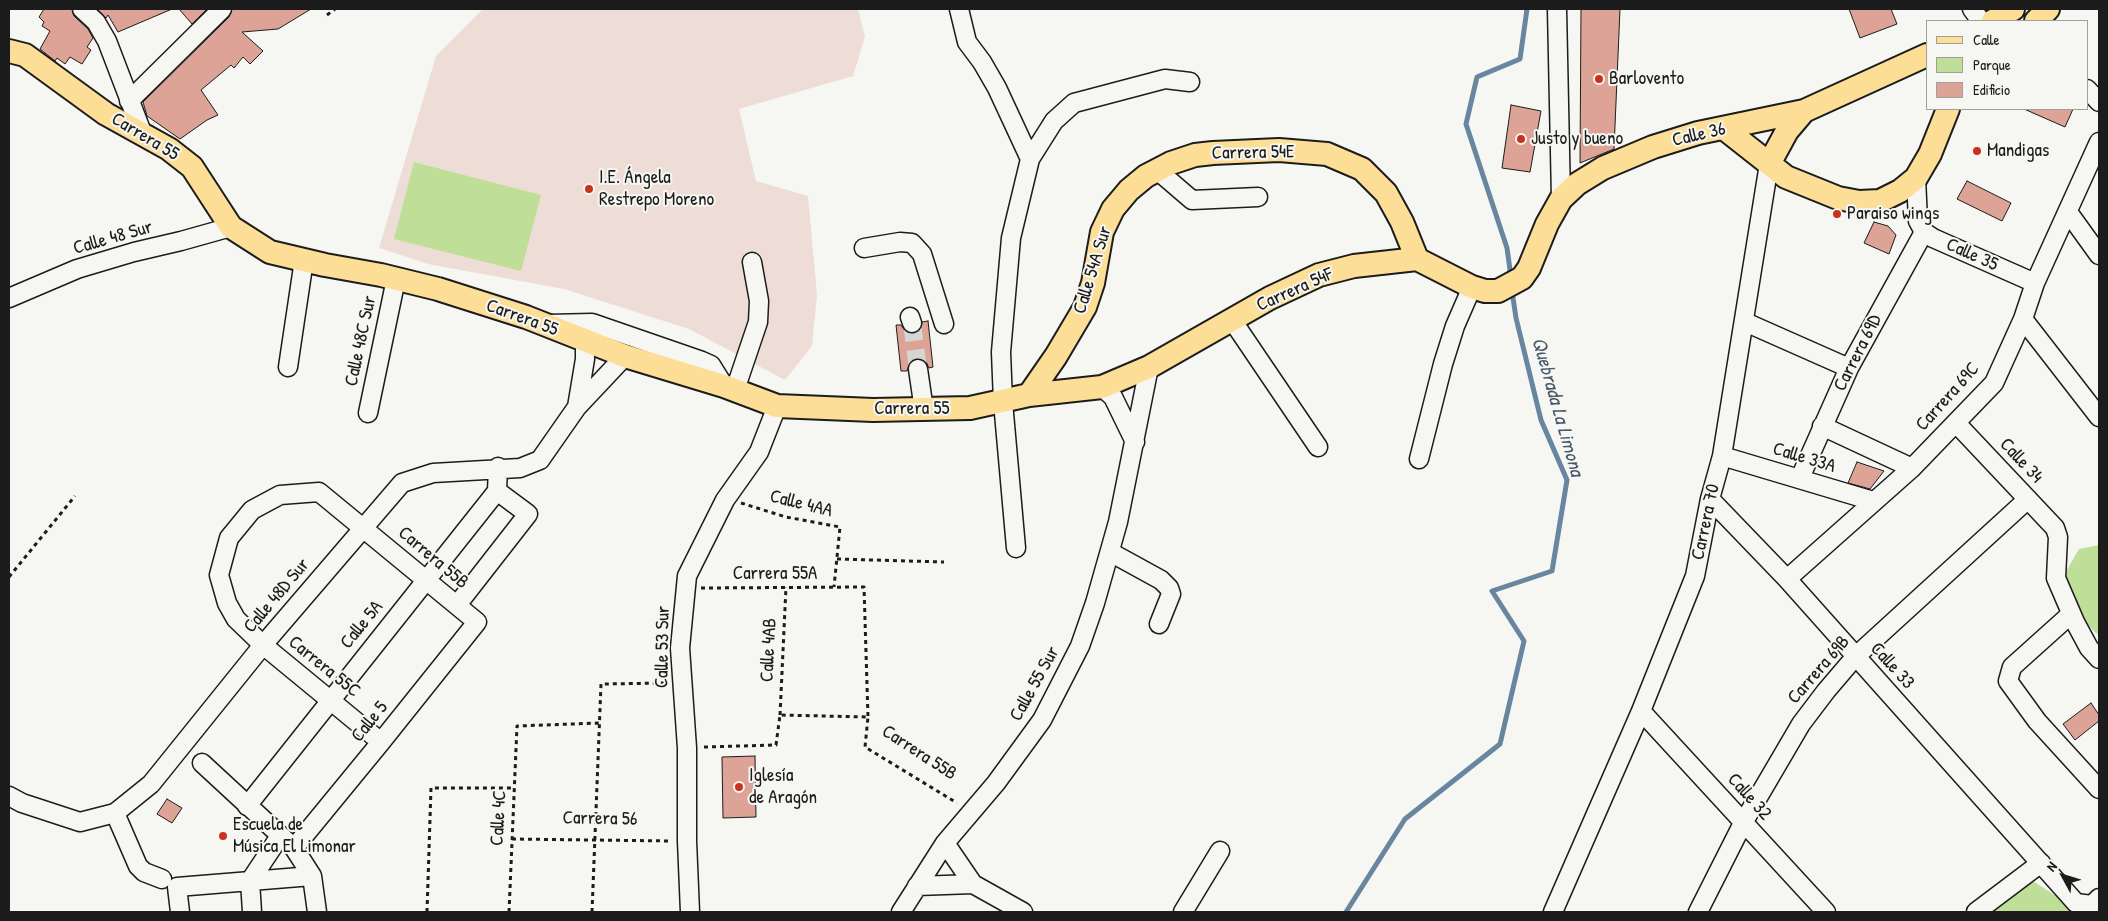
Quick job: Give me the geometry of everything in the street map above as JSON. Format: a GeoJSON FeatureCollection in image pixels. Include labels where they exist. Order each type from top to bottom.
{"type":"FeatureCollection","features":[{"type":"Feature","properties":{"kind":"main road"},"geometry":{"type":"LineString","coordinates":[[1995,20],[2012,9]]}},
{"type":"Feature","properties":{"kind":"main road"},"geometry":{"type":"LineString","coordinates":[[2037,20],[2048,9]]}},
{"type":"Feature","properties":{"kind":"main road","name":"Carrera 55"},"geometry":{"type":"LineString","coordinates":[[9,51],[25,55],[106,114],[169,149],[192,167],[231,227],[270,252],[438,289],[545,324],[625,356],[729,388],[777,406],[924,410],[970,408],[1029,395],[1102,387]]}},
{"type":"Feature","properties":{"kind":"main road","name":"Calle 36"},"geometry":{"type":"LineString","coordinates":[[1472,287],[1485,291],[1498,290],[1522,278],[1561,200],[1577,184],[1603,168],[1653,147],[1698,133],[1725,129],[1804,111],[1926,55]]}},
{"type":"Feature","properties":{"kind":"main road"},"geometry":{"type":"LineString","coordinates":[[1725,129],[1778,170],[1838,198],[1859,202],[1880,201],[1900,191],[1916,178],[1930,154],[1948,110]]}},
{"type":"Feature","properties":{"kind":"main road"},"geometry":{"type":"LineString","coordinates":[[1778,170],[1787,131],[1804,111]]}},
{"type":"Feature","properties":{"kind":"main road","name":"Carrera 54E"},"geometry":{"type":"LineString","coordinates":[[1152,173],[1195,155],[1279,150],[1327,154],[1362,169],[1386,193],[1402,222],[1417,259]]}},
{"type":"Feature","properties":{"kind":"main road","name":"Calle 54A Sur"},"geometry":{"type":"LineString","coordinates":[[1029,395],[1056,356],[1085,307],[1093,283],[1102,232],[1113,209],[1129,190],[1152,173]]}},
{"type":"Feature","properties":{"kind":"main road"},"geometry":{"type":"LineString","coordinates":[[1417,259],[1472,287]]}},
{"type":"Feature","properties":{"kind":"main road","name":"Carrera 54F"},"geometry":{"type":"LineString","coordinates":[[1102,387],[1149,367],[1270,298],[1319,275],[1354,266],[1417,259]]}},
{"type":"Feature","properties":{"kind":"street"},"geometry":{"type":"LineString","coordinates":[[82,9],[96,22],[107,41],[143,135]]}},
{"type":"Feature","properties":{"kind":"street"},"geometry":{"type":"LineString","coordinates":[[129,101],[222,9]]}},
{"type":"Feature","properties":{"kind":"street"},"geometry":{"type":"LineString","coordinates":[[959,9],[966,42],[982,62],[997,88],[1030,159]]}},
{"type":"Feature","properties":{"kind":"street"},"geometry":{"type":"LineString","coordinates":[[1557,9],[1561,200]]}},
{"type":"Feature","properties":{"kind":"street"},"geometry":{"type":"LineString","coordinates":[[1972,9],[1979,20]]}},
{"type":"Feature","properties":{"kind":"street"},"geometry":{"type":"LineString","coordinates":[[1016,548],[1003,402],[1001,352],[1011,238],[1030,159],[1054,122],[1074,103],[1165,78],[1190,82]]}},
{"type":"Feature","properties":{"kind":"street"},"geometry":{"type":"LineString","coordinates":[[2088,90],[2099,102]]}},
{"type":"Feature","properties":{"kind":"street","name":"Carrera 69C"},"geometry":{"type":"LineString","coordinates":[[1787,579],[1912,468],[1994,383],[2023,319],[2035,283],[2099,142]]}},
{"type":"Feature","properties":{"kind":"street","name":"Carrera 70"},"geometry":{"type":"LineString","coordinates":[[1553,912],[1641,710],[1695,576],[1710,499],[1722,456],[1745,322],[1764,193],[1778,170]]}},
{"type":"Feature","properties":{"kind":"street"},"geometry":{"type":"LineString","coordinates":[[1152,173],[1192,200],[1258,197]]}},
{"type":"Feature","properties":{"kind":"street","name":"Calle 35"},"geometry":{"type":"LineString","coordinates":[[1916,178],[1918,221],[1924,232],[2035,283]]}},
{"type":"Feature","properties":{"kind":"street"},"geometry":{"type":"LineString","coordinates":[[2068,212],[2099,254]]}},
{"type":"Feature","properties":{"kind":"street","name":"Calle 48 Sur"},"geometry":{"type":"LineString","coordinates":[[9,298],[87,266],[231,227]]}},
{"type":"Feature","properties":{"kind":"street","name":"Carrera 69D"},"geometry":{"type":"LineString","coordinates":[[1800,478],[1849,368],[1924,232]]}},
{"type":"Feature","properties":{"kind":"street"},"geometry":{"type":"LineString","coordinates":[[864,248],[900,242],[912,243],[922,254],[944,324]]}},
{"type":"Feature","properties":{"kind":"street"},"geometry":{"type":"LineString","coordinates":[[288,367],[304,260]]}},
{"type":"Feature","properties":{"kind":"street"},"geometry":{"type":"LineString","coordinates":[[545,324],[592,322],[711,365],[729,388],[758,322],[759,301],[752,262]]}},
{"type":"Feature","properties":{"kind":"street","name":"Calle 48C Sur"},"geometry":{"type":"LineString","coordinates":[[368,413],[396,279]]}},
{"type":"Feature","properties":{"kind":"street"},"geometry":{"type":"LineString","coordinates":[[1419,460],[1443,364],[1455,326],[1472,287]]}},
{"type":"Feature","properties":{"kind":"street"},"geometry":{"type":"LineString","coordinates":[[2023,319],[2099,417]]}},
{"type":"Feature","properties":{"kind":"street"},"geometry":{"type":"LineString","coordinates":[[1232,320],[1318,447]]}},
{"type":"Feature","properties":{"kind":"street"},"geometry":{"type":"LineString","coordinates":[[1745,322],[1849,368]]}},
{"type":"Feature","properties":{"kind":"street"},"geometry":{"type":"LineString","coordinates":[[577,407],[585,359],[585,341]]}},
{"type":"Feature","properties":{"kind":"street"},"geometry":{"type":"LineString","coordinates":[[577,407],[625,356]]}},
{"type":"Feature","properties":{"kind":"street","name":"Calle 55 Sur"},"geometry":{"type":"LineString","coordinates":[[901,912],[945,843],[1020,752],[1042,720],[1062,685],[1080,646],[1110,552],[1135,442],[1149,367]]}},
{"type":"Feature","properties":{"kind":"street"},"geometry":{"type":"LineString","coordinates":[[918,369],[924,410]]}},
{"type":"Feature","properties":{"kind":"street"},"geometry":{"type":"LineString","coordinates":[[1102,387],[1113,397],[1135,442]]}},
{"type":"Feature","properties":{"kind":"street","name":"Calle 53 Sur"},"geometry":{"type":"LineString","coordinates":[[690,912],[687,841],[687,748],[680,648],[687,576],[725,500],[759,452],[777,406]]}},
{"type":"Feature","properties":{"kind":"street","name":"Calle 48D Sur"},"geometry":{"type":"LineString","coordinates":[[9,796],[22,803],[80,822],[115,813],[151,784],[263,645],[402,483],[433,473],[520,468],[540,460],[577,407]]}},
{"type":"Feature","properties":{"kind":"street","name":"Calle 34"},"geometry":{"type":"LineString","coordinates":[[1956,423],[2056,528],[2058,547],[2055,562],[2056,578],[2071,614]]}},
{"type":"Feature","properties":{"kind":"street"},"geometry":{"type":"LineString","coordinates":[[1822,426],[1912,468]]}},
{"type":"Feature","properties":{"kind":"street","name":"Calle 33A"},"geometry":{"type":"LineString","coordinates":[[1722,456],[1800,478],[1873,502]]}},
{"type":"Feature","properties":{"kind":"street"},"geometry":{"type":"LineString","coordinates":[[457,605],[528,514],[497,491],[498,468]]}},
{"type":"Feature","properties":{"kind":"street","name":"Calle 5A"},"geometry":{"type":"LineString","coordinates":[[247,806],[330,699],[497,491]]}},
{"type":"Feature","properties":{"kind":"street"},"geometry":{"type":"LineString","coordinates":[[263,645],[236,620],[227,603],[219,575],[229,538],[252,510],[280,495],[319,492],[363,527]]}},
{"type":"Feature","properties":{"kind":"street","name":"Calle 33"},"geometry":{"type":"LineString","coordinates":[[1710,499],[1787,579],[1855,658],[2041,863]]}},
{"type":"Feature","properties":{"kind":"street","name":"Carrera 69B"},"geometry":{"type":"LineString","coordinates":[[1698,912],[1743,823],[1801,724],[1855,658],[2028,499]]}},
{"type":"Feature","properties":{"kind":"street","name":"Carrera 55B"},"geometry":{"type":"LineString","coordinates":[[363,527],[477,622]]}},
{"type":"Feature","properties":{"kind":"street"},"geometry":{"type":"LineString","coordinates":[[1110,552],[1161,580],[1169,588],[1171,594],[1159,624]]}},
{"type":"Feature","properties":{"kind":"street"},"geometry":{"type":"LineString","coordinates":[[2099,659],[2089,648],[2071,614],[2012,667],[2008,681],[2037,721],[2099,790]]}},
{"type":"Feature","properties":{"kind":"street","name":"Calle 5"},"geometry":{"type":"LineString","coordinates":[[294,848],[477,622]]}},
{"type":"Feature","properties":{"kind":"street","name":"Carrera 55C"},"geometry":{"type":"LineString","coordinates":[[263,645],[381,742]]}},
{"type":"Feature","properties":{"kind":"street","name":"Calle 32"},"geometry":{"type":"LineString","coordinates":[[1641,710],[1826,912]]}},
{"type":"Feature","properties":{"kind":"street"},"geometry":{"type":"LineString","coordinates":[[202,763],[294,848],[312,876],[317,912]]}},
{"type":"Feature","properties":{"kind":"street"},"geometry":{"type":"LineString","coordinates":[[115,813],[138,866],[144,872],[162,878]]}},
{"type":"Feature","properties":{"kind":"street"},"geometry":{"type":"LineString","coordinates":[[252,912],[250,881],[280,836]]}},
{"type":"Feature","properties":{"kind":"street"},"geometry":{"type":"LineString","coordinates":[[945,843],[973,884],[1023,912]]}},
{"type":"Feature","properties":{"kind":"street"},"geometry":{"type":"LineString","coordinates":[[1183,912],[1220,851]]}},
{"type":"Feature","properties":{"kind":"street"},"geometry":{"type":"LineString","coordinates":[[1976,912],[2041,863],[2076,903],[2092,906],[2099,898]]}},
{"type":"Feature","properties":{"kind":"street"},"geometry":{"type":"LineString","coordinates":[[180,912],[177,887],[312,876]]}},
{"type":"Feature","properties":{"kind":"street"},"geometry":{"type":"LineString","coordinates":[[917,886],[973,884]]}},
{"type":"Feature","properties":{"kind":"path"},"geometry":{"type":"LineString","coordinates":[[327,15],[335,9]]}},
{"type":"Feature","properties":{"kind":"path"},"geometry":{"type":"LineString","coordinates":[[9,577],[75,496]]}},
{"type":"Feature","properties":{"kind":"path","name":"Calle 4AA"},"geometry":{"type":"LineString","coordinates":[[725,500],[749,505],[786,517],[840,528],[834,587]]}},
{"type":"Feature","properties":{"kind":"path"},"geometry":{"type":"LineString","coordinates":[[837,559],[944,562]]}},
{"type":"Feature","properties":{"kind":"path","name":"Carrera 55A"},"geometry":{"type":"LineString","coordinates":[[686,588],[864,587],[868,717]]}},
{"type":"Feature","properties":{"kind":"path","name":"Calle 4AB"},"geometry":{"type":"LineString","coordinates":[[780,715],[786,588]]}},
{"type":"Feature","properties":{"kind":"path"},"geometry":{"type":"LineString","coordinates":[[592,912],[601,684],[683,683]]}},
{"type":"Feature","properties":{"kind":"path"},"geometry":{"type":"LineString","coordinates":[[687,748],[776,745],[780,715]]}},
{"type":"Feature","properties":{"kind":"path","name":"Carrera 55B"},"geometry":{"type":"LineString","coordinates":[[780,715],[868,717],[865,747],[970,812]]}},
{"type":"Feature","properties":{"kind":"path","name":"Calle 4C"},"geometry":{"type":"LineString","coordinates":[[508,912],[517,726],[600,723]]}},
{"type":"Feature","properties":{"kind":"path"},"geometry":{"type":"LineString","coordinates":[[427,912],[431,788],[514,788]]}},
{"type":"Feature","properties":{"kind":"path","name":"Carrera 56"},"geometry":{"type":"LineString","coordinates":[[512,839],[687,841]]}},
{"type":"Feature","properties":{"kind":"shaded area","name":"I.E. Ángela Restrepo Moreno"},"geometry":{"type":"Polygon","coordinates":[[[483,9],[858,9],[865,37],[853,76],[739,109],[756,181],[808,196],[817,295],[812,346],[785,380],[689,329],[564,289],[428,264],[379,248],[436,56],[483,9]]]}},
{"type":"Feature","properties":{"kind":"green space"},"geometry":{"type":"Polygon","coordinates":[[[414,162],[541,195],[521,271],[394,239],[414,162]]]}},
{"type":"Feature","properties":{"kind":"green space"},"geometry":{"type":"Polygon","coordinates":[[[2099,545],[2099,636],[2082,619],[2064,575],[2079,549],[2099,545]]]}},
{"type":"Feature","properties":{"kind":"green space"},"geometry":{"type":"Polygon","coordinates":[[[2028,878],[2075,908],[2099,902],[2099,912],[1983,912],[2028,878]]]}},
{"type":"Feature","properties":{"kind":"building"},"geometry":{"type":"Polygon","coordinates":[[[44,9],[72,9],[74,16],[88,29],[93,38],[87,47],[91,50],[82,64],[70,57],[65,64],[57,58],[55,61],[40,49],[50,31],[42,26],[44,22],[39,17],[44,9]]]}},
{"type":"Feature","properties":{"kind":"building"},"geometry":{"type":"Polygon","coordinates":[[[97,9],[172,9],[118,32],[108,15],[106,18],[97,9]]]}},
{"type":"Feature","properties":{"kind":"building"},"geometry":{"type":"Polygon","coordinates":[[[179,9],[207,9],[192,24],[179,9]]]}},
{"type":"Feature","properties":{"kind":"building"},"geometry":{"type":"Polygon","coordinates":[[[232,9],[311,9],[278,29],[242,32],[263,51],[250,64],[243,57],[234,68],[231,65],[201,90],[218,115],[207,120],[180,139],[147,116],[143,102],[229,17],[232,9]]]}},
{"type":"Feature","properties":{"kind":"building","name":"Barlovento"},"geometry":{"type":"Polygon","coordinates":[[[1581,9],[1620,9],[1614,149],[1580,163],[1581,9]]]}},
{"type":"Feature","properties":{"kind":"building"},"geometry":{"type":"Polygon","coordinates":[[[1849,9],[1891,9],[1897,24],[1860,38],[1849,9]]]}},
{"type":"Feature","properties":{"kind":"building","name":"Justo y bueno"},"geometry":{"type":"Polygon","coordinates":[[[1511,105],[1541,111],[1530,172],[1502,168],[1511,105]]]}},
{"type":"Feature","properties":{"kind":"building"},"geometry":{"type":"Polygon","coordinates":[[[2026,110],[2073,110],[2065,127],[2026,110]]]}},
{"type":"Feature","properties":{"kind":"building"},"geometry":{"type":"Polygon","coordinates":[[[1967,181],[2011,203],[2002,221],[1957,199],[1967,181]]]}},
{"type":"Feature","properties":{"kind":"building"},"geometry":{"type":"Polygon","coordinates":[[[1874,222],[1888,226],[1896,235],[1889,254],[1864,243],[1874,222]]]}},
{"type":"Feature","properties":{"kind":"building"},"geometry":{"type":"Polygon","coordinates":[[[928,321],[933,367],[929,368],[926,362],[917,358],[911,361],[907,371],[901,371],[896,325],[901,325],[905,331],[915,333],[920,330],[922,322],[928,321]]]}},
{"type":"Feature","properties":{"kind":"building"},"geometry":{"type":"Polygon","coordinates":[[[1857,462],[1884,471],[1870,489],[1848,483],[1857,462]]]}},
{"type":"Feature","properties":{"kind":"building"},"geometry":{"type":"Polygon","coordinates":[[[2091,703],[2099,715],[2099,721],[2075,740],[2063,724],[2091,703]]]}},
{"type":"Feature","properties":{"kind":"building","name":"Iglesía de Aragón"},"geometry":{"type":"Polygon","coordinates":[[[755,756],[756,817],[723,818],[722,757],[755,756]]]}},
{"type":"Feature","properties":{"kind":"building"},"geometry":{"type":"Polygon","coordinates":[[[167,799],[182,808],[172,823],[157,814],[167,799]]]}},
{"type":"Feature","properties":{"kind":"waterway","name":"Quebrada La Limona"},"geometry":{"type":"LineString","coordinates":[[1511,277],[1507,248],[1466,124],[1477,77],[1520,59],[1527,9]]}},
{"type":"Feature","properties":{"kind":"waterway","name":"Quebrada La Limona"},"geometry":{"type":"LineString","coordinates":[[1346,912],[1405,819],[1500,744],[1524,641],[1492,591],[1552,571],[1567,480],[1541,420],[1516,318],[1512,291]]}},
{"type":"Feature","properties":{"kind":"tunnel"},"geometry":{"type":"LineString","coordinates":[[912,323],[918,369]]}},
{"type":"Feature","properties":{"kind":"place","name":"Barlovento"},"geometry":{"type":"Point","coordinates":[1599,79]}},
{"type":"Feature","properties":{"kind":"place","name":"Justo y bueno"},"geometry":{"type":"Point","coordinates":[1521,139]}},
{"type":"Feature","properties":{"kind":"place","name":"Mandigas"},"geometry":{"type":"Point","coordinates":[1977,151]}},
{"type":"Feature","properties":{"kind":"place","name":"I.E. Ángela Restrepo Moreno"},"geometry":{"type":"Point","coordinates":[589,189]}},
{"type":"Feature","properties":{"kind":"place","name":"Paraiso wings"},"geometry":{"type":"Point","coordinates":[1837,214]}},
{"type":"Feature","properties":{"kind":"place","name":"Iglesía de Aragón"},"geometry":{"type":"Point","coordinates":[739,787]}},
{"type":"Feature","properties":{"kind":"place","name":"Escuela de Música El Limonar"},"geometry":{"type":"Point","coordinates":[223,836]}}]}
